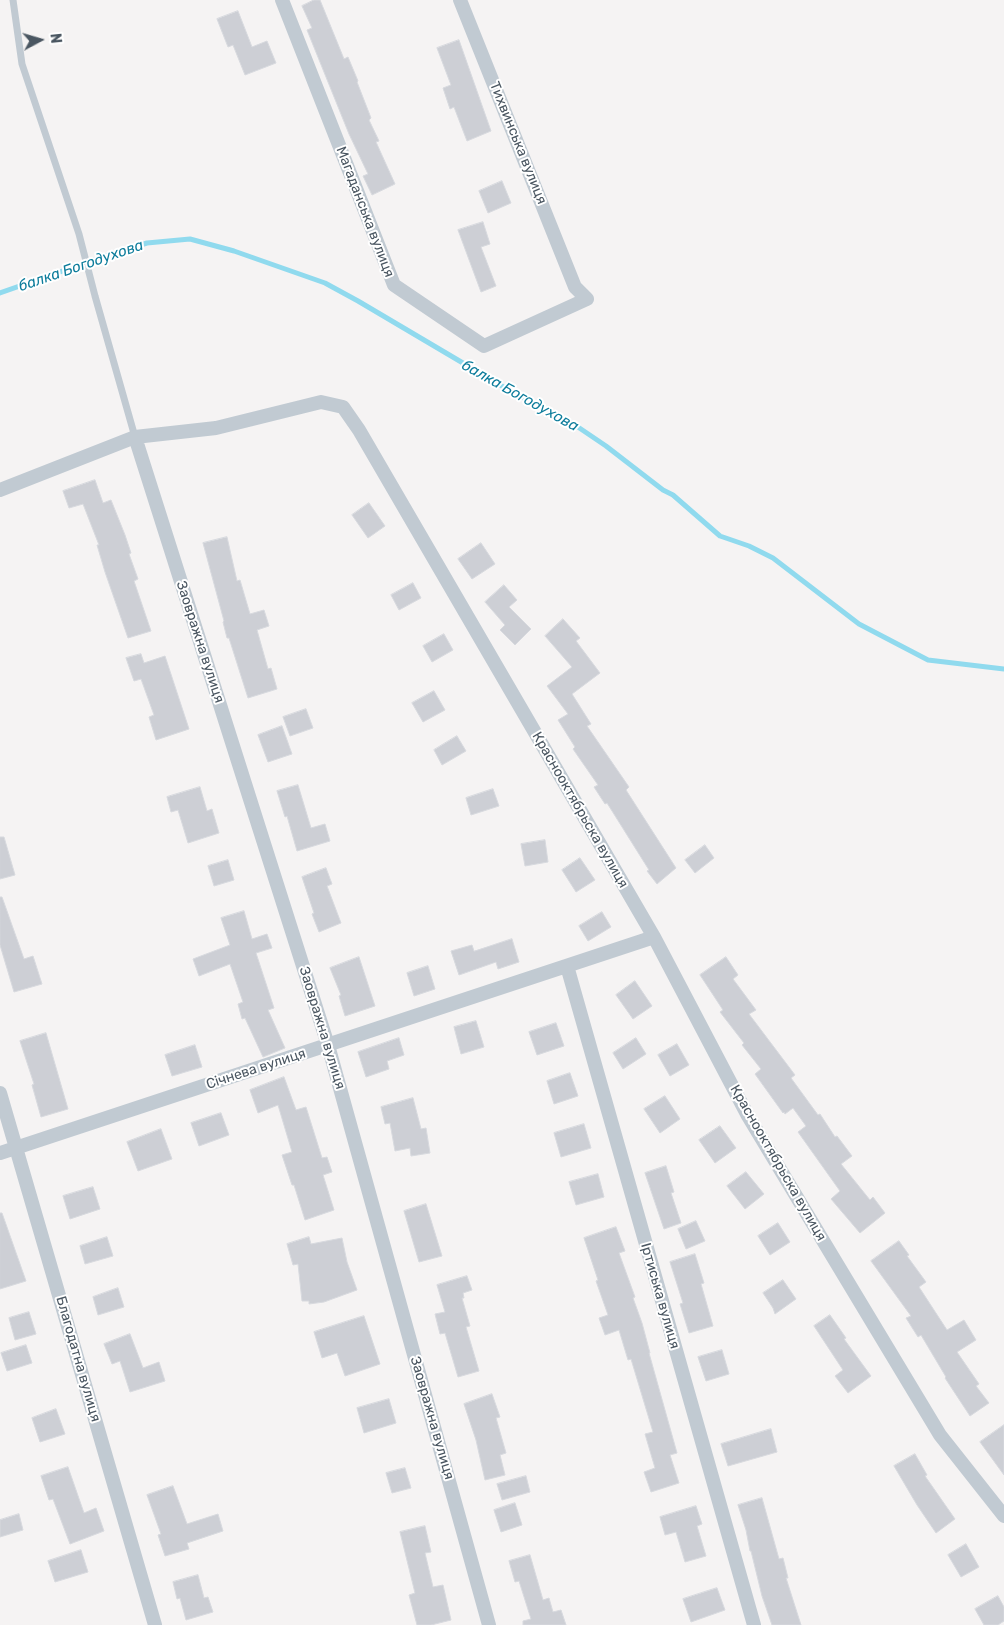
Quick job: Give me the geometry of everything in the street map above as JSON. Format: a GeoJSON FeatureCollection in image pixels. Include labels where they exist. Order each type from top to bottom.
{"type":"FeatureCollection","features":[{"type":"Feature","properties":{"kind":"street","name":"Магаданська вулиця"},"geometry":{"type":"LineString","coordinates":[[282,0],[394,284],[484,346],[587,299],[576,287]]}},
{"type":"Feature","properties":{"kind":"street","name":"Тихвинська вулиця"},"geometry":{"type":"LineString","coordinates":[[460,0],[576,287]]}},
{"type":"Feature","properties":{"kind":"street","name":"Краснооктябрьска вулиця"},"geometry":{"type":"LineString","coordinates":[[0,490],[135,437],[216,428],[321,402],[343,407],[364,438],[654,937],[748,1116],[940,1435],[1004,1516]]}},
{"type":"Feature","properties":{"kind":"street","name":"Заовражна вулиця"},"geometry":{"type":"LineString","coordinates":[[135,437],[328,1045],[489,1625]]}},
{"type":"Feature","properties":{"kind":"street","name":"Січнева вулиця"},"geometry":{"type":"LineString","coordinates":[[0,1153],[654,937]]}},
{"type":"Feature","properties":{"kind":"street","name":"Іртиська вулиця"},"geometry":{"type":"LineString","coordinates":[[567,966],[754,1625]]}},
{"type":"Feature","properties":{"kind":"street","name":"Благодатна вулиця"},"geometry":{"type":"LineString","coordinates":[[0,1093],[155,1625]]}},
{"type":"Feature","properties":{"kind":"lane"},"geometry":{"type":"LineString","coordinates":[[13,0],[22,64],[79,234],[135,437]]}},
{"type":"Feature","properties":{"kind":"building"},"geometry":{"type":"Polygon","coordinates":[[[314,0],[320,0],[344,59],[348,57],[371,118],[369,120],[379,141],[376,142],[395,184],[372,195],[363,176],[368,174],[349,134],[307,30],[312,28],[302,6],[314,0]]]}},
{"type":"Feature","properties":{"kind":"building"},"geometry":{"type":"Polygon","coordinates":[[[238,11],[252,47],[267,41],[276,63],[245,75],[233,45],[228,47],[217,19],[238,11]]]}},
{"type":"Feature","properties":{"kind":"building"},"geometry":{"type":"Polygon","coordinates":[[[459,40],[491,131],[467,141],[454,107],[450,109],[443,88],[451,85],[437,48],[459,40]]]}},
{"type":"Feature","properties":{"kind":"building"},"geometry":{"type":"Polygon","coordinates":[[[502,181],[511,203],[488,213],[479,191],[502,181]]]}},
{"type":"Feature","properties":{"kind":"building"},"geometry":{"type":"Polygon","coordinates":[[[483,222],[490,244],[481,247],[496,286],[481,292],[458,230],[483,222]]]}},
{"type":"Feature","properties":{"kind":"building"},"geometry":{"type":"Polygon","coordinates":[[[95,480],[103,503],[111,500],[125,535],[131,553],[129,554],[138,579],[134,581],[151,631],[128,638],[105,572],[97,545],[99,545],[83,504],[69,508],[63,491],[95,480]]]}},
{"type":"Feature","properties":{"kind":"building"},"geometry":{"type":"Polygon","coordinates":[[[369,503],[385,526],[368,538],[352,515],[369,503]]]}},
{"type":"Feature","properties":{"kind":"building"},"geometry":{"type":"Polygon","coordinates":[[[227,537],[237,581],[240,580],[250,614],[264,610],[269,626],[257,630],[268,669],[271,668],[277,689],[248,698],[229,638],[227,638],[203,543],[227,537]]]}},
{"type":"Feature","properties":{"kind":"building"},"geometry":{"type":"Polygon","coordinates":[[[481,543],[495,564],[472,579],[458,559],[481,543]]]}},
{"type":"Feature","properties":{"kind":"building"},"geometry":{"type":"Polygon","coordinates":[[[413,583],[421,598],[399,610],[391,595],[413,583]]]}},
{"type":"Feature","properties":{"kind":"building"},"geometry":{"type":"Polygon","coordinates":[[[504,585],[517,600],[509,607],[531,629],[515,645],[500,630],[505,625],[485,602],[504,585]]]}},
{"type":"Feature","properties":{"kind":"building"},"geometry":{"type":"Polygon","coordinates":[[[563,619],[580,638],[576,641],[600,673],[572,694],[591,724],[587,726],[629,787],[626,790],[676,868],[657,884],[647,871],[649,870],[607,803],[605,804],[594,787],[598,785],[573,749],[575,747],[558,720],[568,714],[547,686],[572,667],[545,636],[563,619]]]}},
{"type":"Feature","properties":{"kind":"building"},"geometry":{"type":"Polygon","coordinates":[[[444,634],[453,650],[432,662],[423,646],[444,634]]]}},
{"type":"Feature","properties":{"kind":"building"},"geometry":{"type":"Polygon","coordinates":[[[141,654],[144,663],[165,656],[189,729],[156,740],[149,717],[154,715],[141,679],[134,681],[126,658],[141,654]]]}},
{"type":"Feature","properties":{"kind":"building"},"geometry":{"type":"Polygon","coordinates":[[[434,691],[445,710],[423,722],[412,703],[434,691]]]}},
{"type":"Feature","properties":{"kind":"building"},"geometry":{"type":"Polygon","coordinates":[[[306,709],[313,728],[290,736],[283,717],[306,709]]]}},
{"type":"Feature","properties":{"kind":"building"},"geometry":{"type":"Polygon","coordinates":[[[282,726],[292,754],[268,762],[258,735],[282,726]]]}},
{"type":"Feature","properties":{"kind":"building"},"geometry":{"type":"Polygon","coordinates":[[[457,736],[466,751],[442,765],[434,750],[457,736]]]}},
{"type":"Feature","properties":{"kind":"building"},"geometry":{"type":"Polygon","coordinates":[[[298,785],[311,828],[325,824],[330,841],[297,851],[287,816],[285,817],[277,791],[298,785]]]}},
{"type":"Feature","properties":{"kind":"building"},"geometry":{"type":"Polygon","coordinates":[[[200,787],[207,811],[212,809],[219,833],[188,843],[178,810],[171,812],[167,797],[200,787]]]}},
{"type":"Feature","properties":{"kind":"building"},"geometry":{"type":"Polygon","coordinates":[[[493,789],[499,806],[471,815],[466,798],[493,789]]]}},
{"type":"Feature","properties":{"kind":"building"},"geometry":{"type":"Polygon","coordinates":[[[0,837],[4,837],[15,875],[0,879],[0,837]]]}},
{"type":"Feature","properties":{"kind":"building"},"geometry":{"type":"Polygon","coordinates":[[[545,840],[548,862],[525,866],[521,844],[545,840]]]}},
{"type":"Feature","properties":{"kind":"building"},"geometry":{"type":"Polygon","coordinates":[[[705,845],[714,858],[695,873],[685,860],[705,845]]]}},
{"type":"Feature","properties":{"kind":"building"},"geometry":{"type":"Polygon","coordinates":[[[580,858],[595,880],[576,892],[562,870],[580,858]]]}},
{"type":"Feature","properties":{"kind":"building"},"geometry":{"type":"Polygon","coordinates":[[[228,860],[234,880],[214,886],[208,866],[228,860]]]}},
{"type":"Feature","properties":{"kind":"building"},"geometry":{"type":"Polygon","coordinates":[[[326,868],[332,884],[327,886],[341,923],[319,932],[302,877],[326,868]]]}},
{"type":"Feature","properties":{"kind":"building"},"geometry":{"type":"Polygon","coordinates":[[[0,897],[2,897],[24,959],[33,956],[42,984],[14,992],[0,945],[0,897]]]}},
{"type":"Feature","properties":{"kind":"building"},"geometry":{"type":"Polygon","coordinates":[[[244,911],[252,939],[267,934],[272,948],[256,953],[274,1008],[268,1010],[285,1048],[263,1057],[245,1018],[242,1019],[238,1004],[243,1002],[230,964],[199,976],[193,959],[230,945],[221,918],[244,911]]]}},
{"type":"Feature","properties":{"kind":"building"},"geometry":{"type":"Polygon","coordinates":[[[602,912],[611,927],[588,941],[579,926],[602,912]]]}},
{"type":"Feature","properties":{"kind":"building"},"geometry":{"type":"Polygon","coordinates":[[[512,939],[519,962],[498,969],[496,962],[459,975],[451,951],[472,945],[474,951],[512,939]]]}},
{"type":"Feature","properties":{"kind":"building"},"geometry":{"type":"Polygon","coordinates":[[[359,957],[375,1006],[345,1016],[339,996],[341,995],[330,968],[359,957]]]}},
{"type":"Feature","properties":{"kind":"building"},"geometry":{"type":"Polygon","coordinates":[[[726,957],[738,975],[733,979],[756,1010],[749,1014],[795,1075],[791,1078],[818,1115],[820,1114],[835,1137],[837,1136],[852,1156],[841,1164],[870,1200],[873,1197],[885,1213],[860,1233],[831,1199],[840,1191],[798,1132],[806,1126],[793,1108],[785,1114],[783,1113],[755,1074],[761,1069],[720,1012],[723,1010],[700,975],[726,957]]]}},
{"type":"Feature","properties":{"kind":"building"},"geometry":{"type":"Polygon","coordinates":[[[428,966],[435,989],[414,996],[407,973],[428,966]]]}},
{"type":"Feature","properties":{"kind":"building"},"geometry":{"type":"Polygon","coordinates":[[[635,981],[652,1006],[633,1019],[616,995],[635,981]]]}},
{"type":"Feature","properties":{"kind":"building"},"geometry":{"type":"Polygon","coordinates":[[[476,1021],[484,1047],[461,1054],[454,1027],[476,1021]]]}},
{"type":"Feature","properties":{"kind":"building"},"geometry":{"type":"Polygon","coordinates":[[[556,1023],[564,1046],[537,1055],[529,1032],[556,1023]]]}},
{"type":"Feature","properties":{"kind":"building"},"geometry":{"type":"Polygon","coordinates":[[[46,1033],[68,1109],[41,1117],[32,1085],[34,1084],[20,1041],[46,1033]]]}},
{"type":"Feature","properties":{"kind":"building"},"geometry":{"type":"Polygon","coordinates":[[[399,1038],[404,1055],[387,1061],[389,1069],[366,1077],[358,1052],[399,1038]]]}},
{"type":"Feature","properties":{"kind":"building"},"geometry":{"type":"Polygon","coordinates":[[[636,1038],[646,1054],[623,1069],[613,1053],[636,1038]]]}},
{"type":"Feature","properties":{"kind":"building"},"geometry":{"type":"Polygon","coordinates":[[[677,1044],[689,1065],[670,1076],[658,1055],[677,1044]]]}},
{"type":"Feature","properties":{"kind":"building"},"geometry":{"type":"Polygon","coordinates":[[[195,1045],[202,1067],[172,1076],[165,1055],[195,1045]]]}},
{"type":"Feature","properties":{"kind":"building"},"geometry":{"type":"Polygon","coordinates":[[[570,1073],[578,1096],[554,1104],[547,1081],[570,1073]]]}},
{"type":"Feature","properties":{"kind":"building"},"geometry":{"type":"Polygon","coordinates":[[[284,1077],[296,1110],[306,1107],[322,1158],[327,1157],[332,1172],[323,1175],[334,1210],[305,1220],[282,1155],[292,1152],[278,1105],[258,1113],[250,1090],[284,1077]]]}},
{"type":"Feature","properties":{"kind":"building"},"geometry":{"type":"Polygon","coordinates":[[[665,1096],[680,1119],[660,1133],[644,1109],[665,1096]]]}},
{"type":"Feature","properties":{"kind":"building"},"geometry":{"type":"Polygon","coordinates":[[[413,1098],[421,1129],[426,1128],[430,1153],[411,1156],[410,1148],[395,1151],[390,1123],[385,1124],[381,1107],[413,1098]]]}},
{"type":"Feature","properties":{"kind":"building"},"geometry":{"type":"Polygon","coordinates":[[[221,1113],[229,1135],[199,1146],[191,1123],[221,1113]]]}},
{"type":"Feature","properties":{"kind":"building"},"geometry":{"type":"Polygon","coordinates":[[[584,1124],[591,1148],[561,1157],[554,1133],[584,1124]]]}},
{"type":"Feature","properties":{"kind":"building"},"geometry":{"type":"Polygon","coordinates":[[[720,1126],[736,1148],[715,1163],[699,1140],[720,1126]]]}},
{"type":"Feature","properties":{"kind":"building"},"geometry":{"type":"Polygon","coordinates":[[[161,1129],[172,1159],[138,1171],[127,1142],[161,1129]]]}},
{"type":"Feature","properties":{"kind":"building"},"geometry":{"type":"Polygon","coordinates":[[[666,1166],[674,1192],[671,1193],[681,1223],[664,1229],[645,1173],[666,1166]]]}},
{"type":"Feature","properties":{"kind":"building"},"geometry":{"type":"Polygon","coordinates":[[[746,1172],[764,1194],[745,1209],[727,1186],[746,1172]]]}},
{"type":"Feature","properties":{"kind":"building"},"geometry":{"type":"Polygon","coordinates":[[[598,1174],[604,1197],[576,1205],[569,1182],[598,1174]]]}},
{"type":"Feature","properties":{"kind":"building"},"geometry":{"type":"Polygon","coordinates":[[[93,1187],[100,1209],[70,1219],[63,1196],[93,1187]]]}},
{"type":"Feature","properties":{"kind":"building"},"geometry":{"type":"Polygon","coordinates":[[[426,1204],[442,1256],[419,1262],[404,1211],[426,1204]]]}},
{"type":"Feature","properties":{"kind":"building"},"geometry":{"type":"Polygon","coordinates":[[[0,1213],[2,1213],[26,1281],[0,1289],[0,1213]]]}},
{"type":"Feature","properties":{"kind":"building"},"geometry":{"type":"Polygon","coordinates":[[[696,1221],[705,1241],[686,1249],[678,1229],[696,1221]]]}},
{"type":"Feature","properties":{"kind":"building"},"geometry":{"type":"Polygon","coordinates":[[[778,1223],[790,1242],[770,1255],[758,1236],[778,1223]]]}},
{"type":"Feature","properties":{"kind":"building"},"geometry":{"type":"Polygon","coordinates":[[[616,1227],[625,1251],[619,1253],[635,1297],[633,1298],[642,1323],[677,1453],[670,1455],[679,1483],[651,1492],[644,1472],[655,1468],[645,1434],[653,1432],[631,1359],[628,1360],[619,1330],[605,1335],[599,1318],[608,1315],[584,1238],[616,1227]]]}},
{"type":"Feature","properties":{"kind":"building"},"geometry":{"type":"Polygon","coordinates":[[[107,1237],[113,1256],[85,1264],[80,1246],[107,1237]]]}},
{"type":"Feature","properties":{"kind":"building"},"geometry":{"type":"Polygon","coordinates":[[[309,1237],[311,1244],[342,1238],[347,1262],[357,1290],[324,1302],[309,1304],[309,1301],[302,1301],[298,1264],[293,1265],[287,1244],[309,1237]]]}},
{"type":"Feature","properties":{"kind":"building"},"geometry":{"type":"Polygon","coordinates":[[[899,1241],[909,1255],[907,1256],[926,1282],[919,1287],[947,1330],[964,1320],[976,1340],[957,1352],[979,1384],[976,1386],[989,1403],[970,1416],[945,1378],[921,1335],[918,1337],[906,1318],[911,1316],[871,1261],[899,1241]]]}},
{"type":"Feature","properties":{"kind":"building"},"geometry":{"type":"Polygon","coordinates":[[[695,1254],[704,1283],[701,1284],[713,1326],[689,1333],[680,1304],[683,1303],[670,1262],[695,1254]]]}},
{"type":"Feature","properties":{"kind":"building"},"geometry":{"type":"Polygon","coordinates":[[[467,1276],[472,1290],[463,1293],[464,1298],[462,1298],[470,1326],[466,1327],[479,1371],[458,1377],[445,1333],[440,1334],[435,1314],[445,1312],[437,1285],[467,1276]]]}},
{"type":"Feature","properties":{"kind":"building"},"geometry":{"type":"Polygon","coordinates":[[[783,1280],[796,1299],[775,1314],[763,1293],[783,1280]]]}},
{"type":"Feature","properties":{"kind":"building"},"geometry":{"type":"Polygon","coordinates":[[[118,1288],[124,1307],[98,1315],[93,1297],[118,1288]]]}},
{"type":"Feature","properties":{"kind":"building"},"geometry":{"type":"Polygon","coordinates":[[[29,1312],[36,1334],[15,1340],[9,1318],[29,1312]]]}},
{"type":"Feature","properties":{"kind":"building"},"geometry":{"type":"Polygon","coordinates":[[[830,1315],[846,1338],[844,1339],[871,1376],[848,1393],[835,1376],[843,1370],[814,1326],[830,1315]]]}},
{"type":"Feature","properties":{"kind":"building"},"geometry":{"type":"Polygon","coordinates":[[[364,1316],[380,1364],[345,1376],[337,1353],[322,1358],[314,1332],[364,1316]]]}},
{"type":"Feature","properties":{"kind":"building"},"geometry":{"type":"Polygon","coordinates":[[[130,1334],[143,1368],[159,1362],[165,1381],[130,1392],[120,1361],[112,1364],[104,1344],[130,1334]]]}},
{"type":"Feature","properties":{"kind":"building"},"geometry":{"type":"Polygon","coordinates":[[[26,1345],[32,1363],[7,1371],[1,1353],[26,1345]]]}},
{"type":"Feature","properties":{"kind":"building"},"geometry":{"type":"Polygon","coordinates":[[[722,1350],[729,1374],[706,1381],[698,1357],[722,1350]]]}},
{"type":"Feature","properties":{"kind":"building"},"geometry":{"type":"Polygon","coordinates":[[[492,1394],[500,1417],[496,1418],[506,1453],[500,1455],[505,1475],[485,1480],[476,1440],[464,1404],[492,1394]]]}},
{"type":"Feature","properties":{"kind":"building"},"geometry":{"type":"Polygon","coordinates":[[[389,1399],[396,1423],[364,1433],[357,1408],[389,1399]]]}},
{"type":"Feature","properties":{"kind":"building"},"geometry":{"type":"Polygon","coordinates":[[[56,1409],[65,1434],[40,1442],[32,1418],[56,1409]]]}},
{"type":"Feature","properties":{"kind":"building"},"geometry":{"type":"Polygon","coordinates":[[[1004,1425],[1004,1475],[980,1442],[1004,1425]]]}},
{"type":"Feature","properties":{"kind":"building"},"geometry":{"type":"Polygon","coordinates":[[[771,1429],[777,1452],[728,1466],[721,1444],[771,1429]]]}},
{"type":"Feature","properties":{"kind":"building"},"geometry":{"type":"Polygon","coordinates":[[[915,1454],[927,1475],[925,1476],[955,1519],[936,1533],[894,1466],[915,1454]]]}},
{"type":"Feature","properties":{"kind":"building"},"geometry":{"type":"Polygon","coordinates":[[[68,1467],[84,1513],[96,1508],[104,1531],[70,1544],[53,1499],[49,1500],[41,1476],[68,1467]]]}},
{"type":"Feature","properties":{"kind":"building"},"geometry":{"type":"Polygon","coordinates":[[[405,1468],[411,1488],[392,1493],[386,1473],[405,1468]]]}},
{"type":"Feature","properties":{"kind":"building"},"geometry":{"type":"Polygon","coordinates":[[[526,1476],[530,1492],[502,1500],[497,1484],[526,1476]]]}},
{"type":"Feature","properties":{"kind":"building"},"geometry":{"type":"Polygon","coordinates":[[[173,1486],[187,1524],[218,1514],[223,1531],[187,1543],[189,1549],[165,1556],[158,1535],[161,1534],[147,1495],[173,1486]]]}},
{"type":"Feature","properties":{"kind":"building"},"geometry":{"type":"Polygon","coordinates":[[[762,1498],[779,1559],[783,1558],[788,1578],[786,1578],[801,1625],[772,1625],[762,1596],[738,1505],[762,1498]]]}},
{"type":"Feature","properties":{"kind":"building"},"geometry":{"type":"Polygon","coordinates":[[[515,1503],[522,1525],[501,1532],[494,1510],[515,1503]]]}},
{"type":"Feature","properties":{"kind":"building"},"geometry":{"type":"Polygon","coordinates":[[[696,1506],[702,1524],[697,1526],[706,1556],[685,1562],[676,1532],[665,1535],[660,1517],[696,1506]]]}},
{"type":"Feature","properties":{"kind":"building"},"geometry":{"type":"Polygon","coordinates":[[[19,1514],[23,1530],[0,1537],[0,1520],[19,1514]]]}},
{"type":"Feature","properties":{"kind":"building"},"geometry":{"type":"Polygon","coordinates":[[[425,1526],[431,1552],[425,1553],[433,1587],[443,1585],[451,1620],[431,1625],[417,1625],[409,1595],[415,1593],[400,1532],[425,1526]]]}},
{"type":"Feature","properties":{"kind":"building"},"geometry":{"type":"Polygon","coordinates":[[[966,1544],[979,1567],[961,1577],[948,1555],[966,1544]]]}},
{"type":"Feature","properties":{"kind":"building"},"geometry":{"type":"Polygon","coordinates":[[[81,1550],[88,1572],[55,1582],[48,1561],[81,1550]]]}},
{"type":"Feature","properties":{"kind":"building"},"geometry":{"type":"Polygon","coordinates":[[[530,1555],[543,1600],[549,1598],[553,1612],[561,1610],[566,1625],[523,1625],[523,1621],[531,1619],[519,1581],[515,1582],[509,1561],[530,1555]]]}},
{"type":"Feature","properties":{"kind":"building"},"geometry":{"type":"Polygon","coordinates":[[[198,1575],[204,1598],[208,1597],[213,1612],[186,1620],[180,1598],[177,1599],[173,1582],[198,1575]]]}},
{"type":"Feature","properties":{"kind":"building"},"geometry":{"type":"Polygon","coordinates":[[[717,1588],[725,1610],[691,1622],[683,1599],[717,1588]]]}},
{"type":"Feature","properties":{"kind":"building"},"geometry":{"type":"Polygon","coordinates":[[[998,1596],[1004,1607],[1004,1621],[998,1625],[984,1625],[975,1609],[998,1596]]]}},
{"type":"Feature","properties":{"kind":"waterway","name":"балка Богодухова"},"geometry":{"type":"LineString","coordinates":[[0,293],[147,243],[190,239],[234,251],[325,283],[512,392],[572,423],[606,446],[663,490],[673,495],[720,536],[749,546],[773,558],[859,624],[928,660],[1004,669]]}}]}
